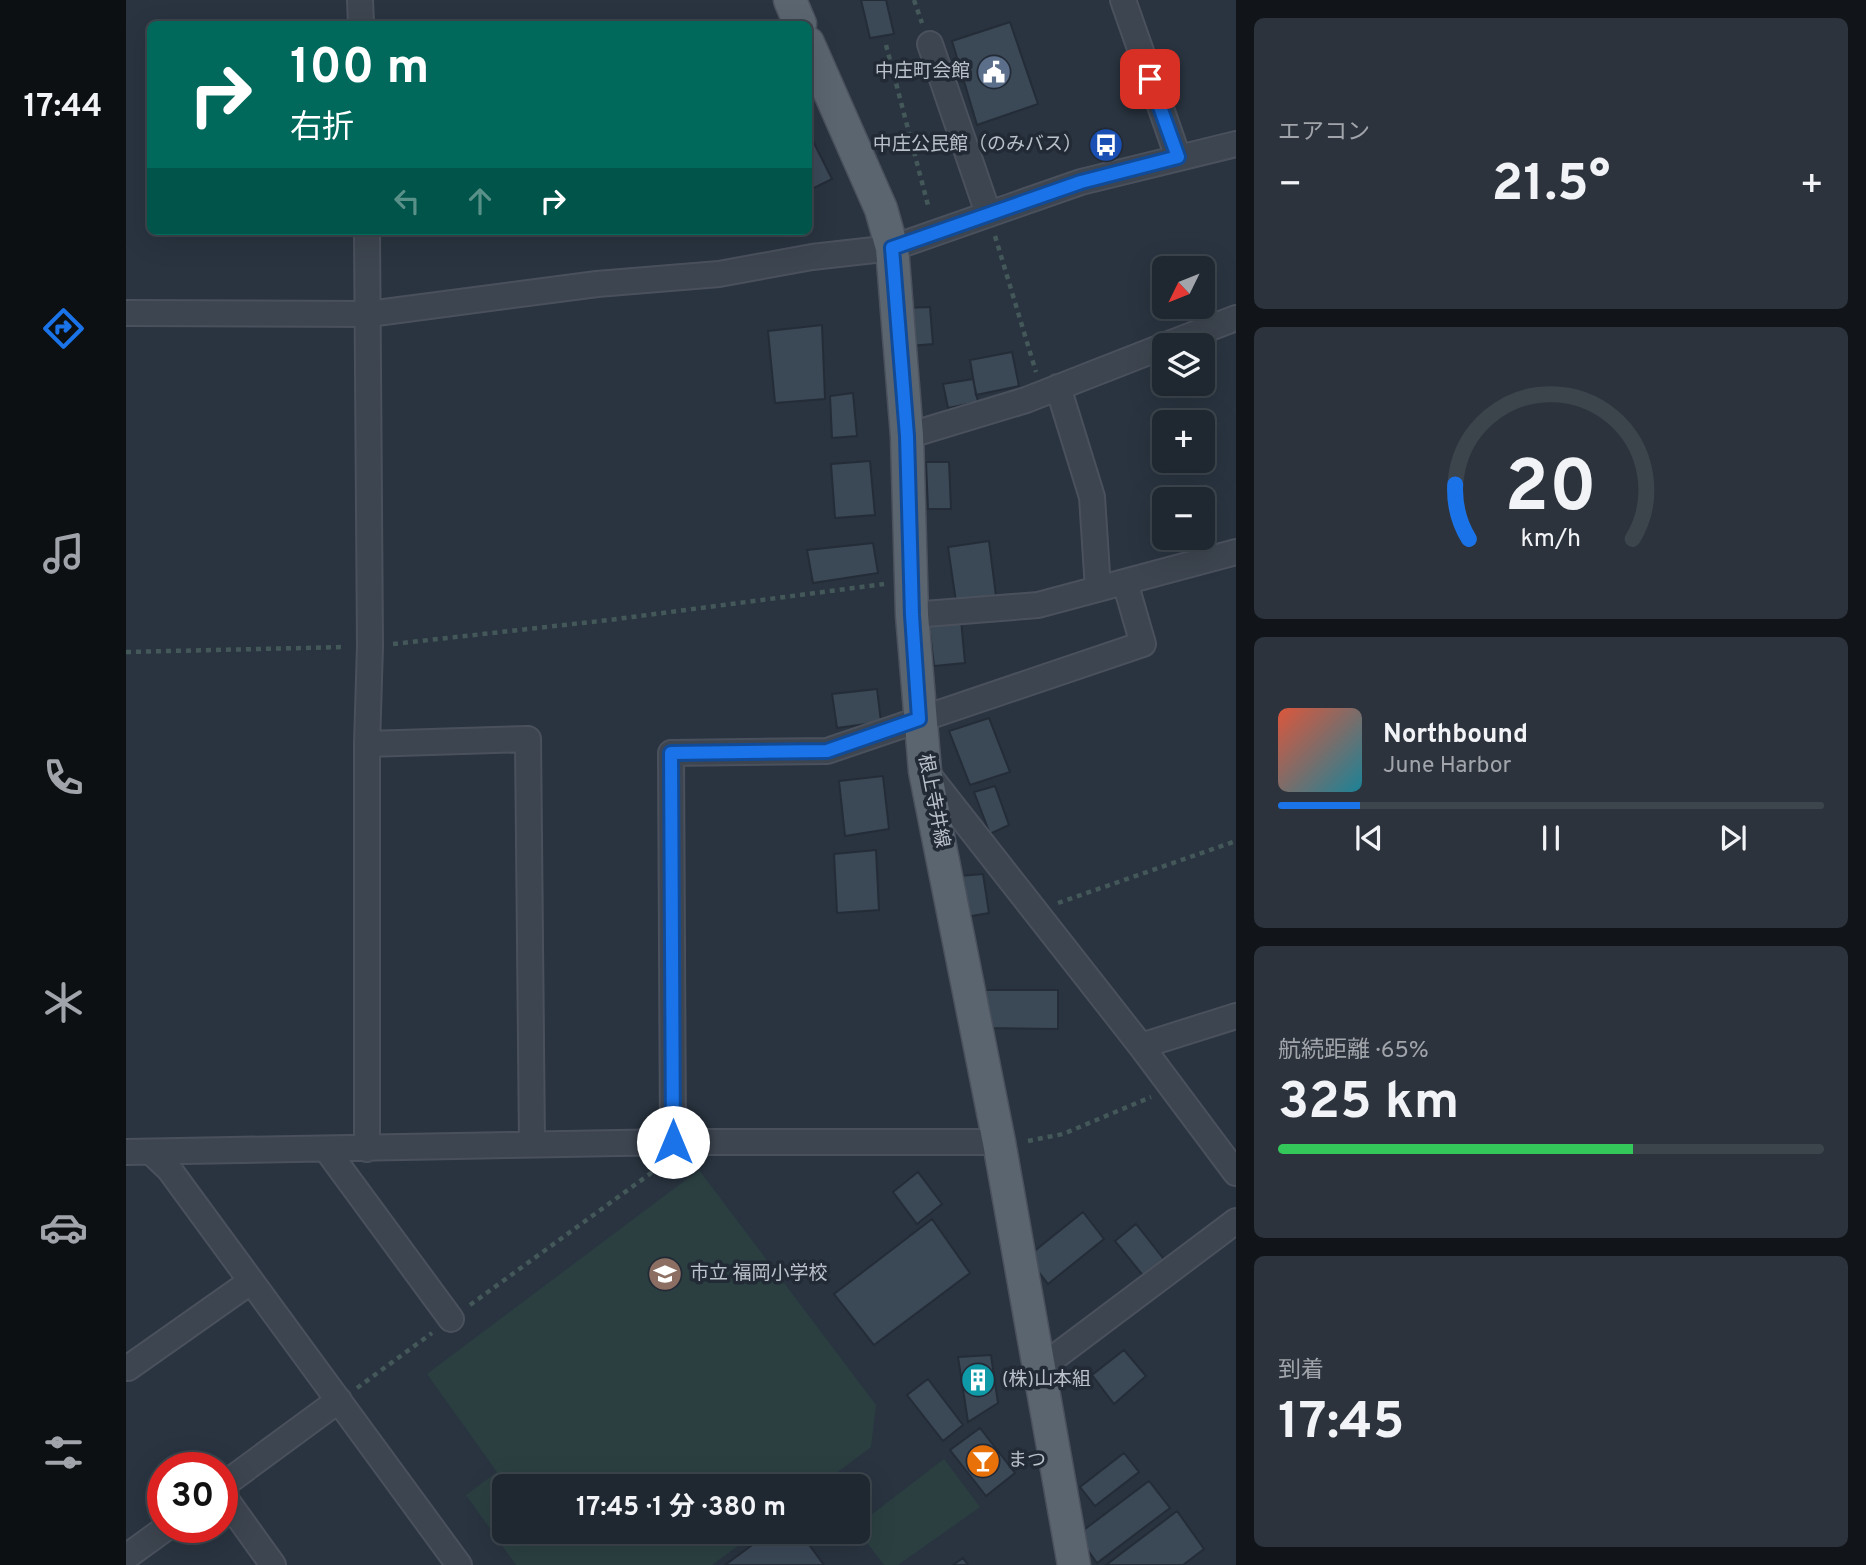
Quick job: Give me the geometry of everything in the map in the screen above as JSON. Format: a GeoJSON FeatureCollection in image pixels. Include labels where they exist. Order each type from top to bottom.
{"type":"FeatureCollection","features":[{"type":"Feature","properties":{"kind":"main road"},"geometry":{"type":"LineString","coordinates":[[790,0],[799,21]]}},
{"type":"Feature","properties":{"kind":"main road","name":"根上寺井線"},"geometry":{"type":"LineString","coordinates":[[812,52],[881,209],[892,248],[907,436],[912,615],[925,771],[999,1144],[1074,1565]]}},
{"type":"Feature","properties":{"kind":"street"},"geometry":{"type":"LineString","coordinates":[[360,0],[361,21]]}},
{"type":"Feature","properties":{"kind":"street"},"geometry":{"type":"LineString","coordinates":[[1122,0],[1178,157]]}},
{"type":"Feature","properties":{"kind":"street"},"geometry":{"type":"LineString","coordinates":[[930,44],[988,213]]}},
{"type":"Feature","properties":{"kind":"street"},"geometry":{"type":"LineString","coordinates":[[126,313],[369,314],[597,284],[719,274],[812,257],[892,248],[934,230],[1081,182],[1236,144]]}},
{"type":"Feature","properties":{"kind":"street"},"geometry":{"type":"LineString","coordinates":[[367,235],[370,646],[367,744],[367,1149]]}},
{"type":"Feature","properties":{"kind":"street"},"geometry":{"type":"LineString","coordinates":[[1197,333],[1236,318]]}},
{"type":"Feature","properties":{"kind":"street"},"geometry":{"type":"LineString","coordinates":[[907,436],[1050,390],[1152,350]]}},
{"type":"Feature","properties":{"kind":"street"},"geometry":{"type":"LineString","coordinates":[[1050,390],[1092,497],[1098,589]]}},
{"type":"Feature","properties":{"kind":"street"},"geometry":{"type":"LineString","coordinates":[[912,615],[1038,605],[1236,552]]}},
{"type":"Feature","properties":{"kind":"street"},"geometry":{"type":"LineString","coordinates":[[673,1142],[671,753],[827,751],[1143,644],[1125,582]]}},
{"type":"Feature","properties":{"kind":"street"},"geometry":{"type":"LineString","coordinates":[[367,744],[528,739],[532,1144]]}},
{"type":"Feature","properties":{"kind":"street"},"geometry":{"type":"LineString","coordinates":[[925,771],[1141,1046],[1236,1173]]}},
{"type":"Feature","properties":{"kind":"street"},"geometry":{"type":"LineString","coordinates":[[1141,1046],[1236,1016]]}},
{"type":"Feature","properties":{"kind":"street"},"geometry":{"type":"LineString","coordinates":[[126,1152],[673,1142],[999,1144]]}},
{"type":"Feature","properties":{"kind":"street"},"geometry":{"type":"LineString","coordinates":[[326,1149],[451,1319]]}},
{"type":"Feature","properties":{"kind":"street"},"geometry":{"type":"LineString","coordinates":[[151,1152],[169,1169],[459,1565]]}},
{"type":"Feature","properties":{"kind":"street"},"geometry":{"type":"LineString","coordinates":[[1039,1369],[1236,1221]]}},
{"type":"Feature","properties":{"kind":"street"},"geometry":{"type":"LineString","coordinates":[[126,1366],[128,1368],[250,1282]]}},
{"type":"Feature","properties":{"kind":"street"},"geometry":{"type":"LineString","coordinates":[[238,1474],[339,1400]]}},
{"type":"Feature","properties":{"kind":"street"},"geometry":{"type":"LineString","coordinates":[[238,1516],[273,1565]]}},
{"type":"Feature","properties":{"kind":"street"},"geometry":{"type":"LineString","coordinates":[[126,1557],[147,1542]]}},
{"type":"Feature","properties":{"kind":"path"},"geometry":{"type":"LineString","coordinates":[[886,45],[934,230]]}},
{"type":"Feature","properties":{"kind":"path"},"geometry":{"type":"LineString","coordinates":[[988,213],[1050,390]]}},
{"type":"Feature","properties":{"kind":"path"},"geometry":{"type":"LineString","coordinates":[[126,652],[370,646],[609,620],[911,581]]}},
{"type":"Feature","properties":{"kind":"path"},"geometry":{"type":"LineString","coordinates":[[1035,911],[1236,841]]}},
{"type":"Feature","properties":{"kind":"path"},"geometry":{"type":"LineString","coordinates":[[999,1144],[1063,1134],[1172,1087]]}},
{"type":"Feature","properties":{"kind":"path"},"geometry":{"type":"LineString","coordinates":[[339,1400],[662,1165],[673,1142]]}},
{"type":"Feature","properties":{"kind":"green space","name":"市立 福岡小学校"},"geometry":{"type":"Polygon","coordinates":[[[699,1170],[876,1405],[871,1447],[835,1474],[494,1474],[497,1472],[427,1374],[699,1170]]]}},
{"type":"Feature","properties":{"kind":"green space"},"geometry":{"type":"Polygon","coordinates":[[[944,1459],[980,1507],[898,1565],[884,1565],[868,1544],[870,1516],[944,1459]]]}},
{"type":"Feature","properties":{"kind":"green space","name":"市立 福岡小学校"},"geometry":{"type":"Polygon","coordinates":[[[492,1476],[492,1531],[466,1495],[492,1476]]]}},
{"type":"Feature","properties":{"kind":"green space","name":"市立 福岡小学校"},"geometry":{"type":"Polygon","coordinates":[[[501,1544],[740,1544],[712,1565],[516,1565],[501,1544]]]}},
{"type":"Feature","properties":{"kind":"building"},"geometry":{"type":"Polygon","coordinates":[[[861,0],[886,0],[894,34],[870,38],[861,0]]]}},
{"type":"Feature","properties":{"kind":"building","name":"中庄町会館"},"geometry":{"type":"Polygon","coordinates":[[[1010,22],[1038,104],[977,125],[952,41],[1010,22]]]}},
{"type":"Feature","properties":{"kind":"building"},"geometry":{"type":"Polygon","coordinates":[[[812,139],[832,179],[812,189],[812,139]]]}},
{"type":"Feature","properties":{"kind":"building"},"geometry":{"type":"Polygon","coordinates":[[[930,307],[933,344],[909,346],[904,308],[930,307]]]}},
{"type":"Feature","properties":{"kind":"building"},"geometry":{"type":"Polygon","coordinates":[[[822,325],[825,399],[775,403],[768,331],[822,325]]]}},
{"type":"Feature","properties":{"kind":"building"},"geometry":{"type":"Polygon","coordinates":[[[1012,352],[1019,386],[976,395],[970,360],[1012,352]]]}},
{"type":"Feature","properties":{"kind":"building"},"geometry":{"type":"Polygon","coordinates":[[[973,379],[978,402],[948,408],[943,384],[973,379]]]}},
{"type":"Feature","properties":{"kind":"building"},"geometry":{"type":"Polygon","coordinates":[[[853,393],[857,436],[832,438],[830,396],[853,393]]]}},
{"type":"Feature","properties":{"kind":"building"},"geometry":{"type":"Polygon","coordinates":[[[870,461],[875,515],[835,518],[831,464],[870,461]]]}},
{"type":"Feature","properties":{"kind":"building"},"geometry":{"type":"Polygon","coordinates":[[[926,462],[949,462],[951,509],[928,509],[926,462]]]}},
{"type":"Feature","properties":{"kind":"building"},"geometry":{"type":"Polygon","coordinates":[[[989,541],[996,596],[956,602],[948,547],[989,541]]]}},
{"type":"Feature","properties":{"kind":"building"},"geometry":{"type":"Polygon","coordinates":[[[873,543],[878,573],[813,583],[807,550],[873,543]]]}},
{"type":"Feature","properties":{"kind":"building"},"geometry":{"type":"Polygon","coordinates":[[[961,620],[965,663],[934,666],[929,625],[961,620]]]}},
{"type":"Feature","properties":{"kind":"building"},"geometry":{"type":"Polygon","coordinates":[[[877,689],[881,722],[837,728],[832,694],[877,689]]]}},
{"type":"Feature","properties":{"kind":"building"},"geometry":{"type":"Polygon","coordinates":[[[989,718],[1010,772],[970,785],[949,731],[989,718]]]}},
{"type":"Feature","properties":{"kind":"building"},"geometry":{"type":"Polygon","coordinates":[[[883,776],[889,829],[845,836],[839,781],[883,776]]]}},
{"type":"Feature","properties":{"kind":"building"},"geometry":{"type":"Polygon","coordinates":[[[995,786],[1009,825],[990,834],[974,792],[995,786]]]}},
{"type":"Feature","properties":{"kind":"building"},"geometry":{"type":"Polygon","coordinates":[[[876,850],[879,910],[837,913],[834,854],[876,850]]]}},
{"type":"Feature","properties":{"kind":"building"},"geometry":{"type":"Polygon","coordinates":[[[983,874],[989,913],[966,917],[959,876],[983,874]]]}},
{"type":"Feature","properties":{"kind":"building"},"geometry":{"type":"Polygon","coordinates":[[[983,990],[1058,990],[1058,1029],[986,1028],[983,990]]]}},
{"type":"Feature","properties":{"kind":"building"},"geometry":{"type":"Polygon","coordinates":[[[918,1172],[942,1204],[917,1224],[893,1192],[918,1172]]]}},
{"type":"Feature","properties":{"kind":"building"},"geometry":{"type":"Polygon","coordinates":[[[1083,1212],[1104,1239],[1048,1284],[1027,1257],[1083,1212]]]}},
{"type":"Feature","properties":{"kind":"building"},"geometry":{"type":"Polygon","coordinates":[[[932,1219],[970,1273],[874,1345],[834,1294],[932,1219]]]}},
{"type":"Feature","properties":{"kind":"building"},"geometry":{"type":"Polygon","coordinates":[[[1136,1224],[1166,1262],[1145,1278],[1115,1241],[1136,1224]]]}},
{"type":"Feature","properties":{"kind":"building"},"geometry":{"type":"Polygon","coordinates":[[[1124,1350],[1146,1376],[1114,1404],[1092,1375],[1124,1350]]]}},
{"type":"Feature","properties":{"kind":"building","name":"(株)山本組"},"geometry":{"type":"Polygon","coordinates":[[[991,1355],[998,1403],[968,1422],[958,1357],[991,1355]]]}},
{"type":"Feature","properties":{"kind":"building"},"geometry":{"type":"Polygon","coordinates":[[[928,1379],[963,1425],[943,1441],[907,1395],[928,1379]]]}},
{"type":"Feature","properties":{"kind":"building","name":"まつ"},"geometry":{"type":"Polygon","coordinates":[[[980,1428],[1015,1473],[986,1496],[950,1450],[980,1428]]]}},
{"type":"Feature","properties":{"kind":"building"},"geometry":{"type":"Polygon","coordinates":[[[1124,1453],[1139,1472],[1095,1506],[1080,1487],[1124,1453]]]}},
{"type":"Feature","properties":{"kind":"building"},"geometry":{"type":"Polygon","coordinates":[[[1149,1481],[1170,1508],[1097,1563],[1077,1535],[1149,1481]]]}},
{"type":"Feature","properties":{"kind":"building"},"geometry":{"type":"Polygon","coordinates":[[[1177,1511],[1204,1549],[1183,1565],[1106,1565],[1177,1511]]]}},
{"type":"Feature","properties":{"kind":"building"},"geometry":{"type":"Polygon","coordinates":[[[753,1544],[809,1544],[824,1565],[725,1565],[753,1544]]]}},
{"type":"Feature","properties":{"kind":"building"},"geometry":{"type":"Polygon","coordinates":[[[963,1558],[968,1565],[953,1565],[963,1558]]]}},
{"type":"Feature","properties":{"kind":"place","name":"中庄町会館"},"geometry":{"type":"Point","coordinates":[994,72]}},
{"type":"Feature","properties":{"kind":"place","name":"中庄公民館（のみバス）"},"geometry":{"type":"Point","coordinates":[1106,145]}},
{"type":"Feature","properties":{"kind":"place","name":"市立 福岡小学校"},"geometry":{"type":"Point","coordinates":[665,1274]}},
{"type":"Feature","properties":{"kind":"place","name":"(株)山本組"},"geometry":{"type":"Point","coordinates":[978,1380]}},
{"type":"Feature","properties":{"kind":"place","name":"まつ"},"geometry":{"type":"Point","coordinates":[983,1461]}},
{"type":"Feature","properties":{"kind":"route"},"geometry":{"type":"LineString","coordinates":[[673,1142],[671,753],[827,751],[919,719],[912,615],[907,436],[892,248],[934,230],[1081,182],[1178,157],[1150,79]]}}]}
